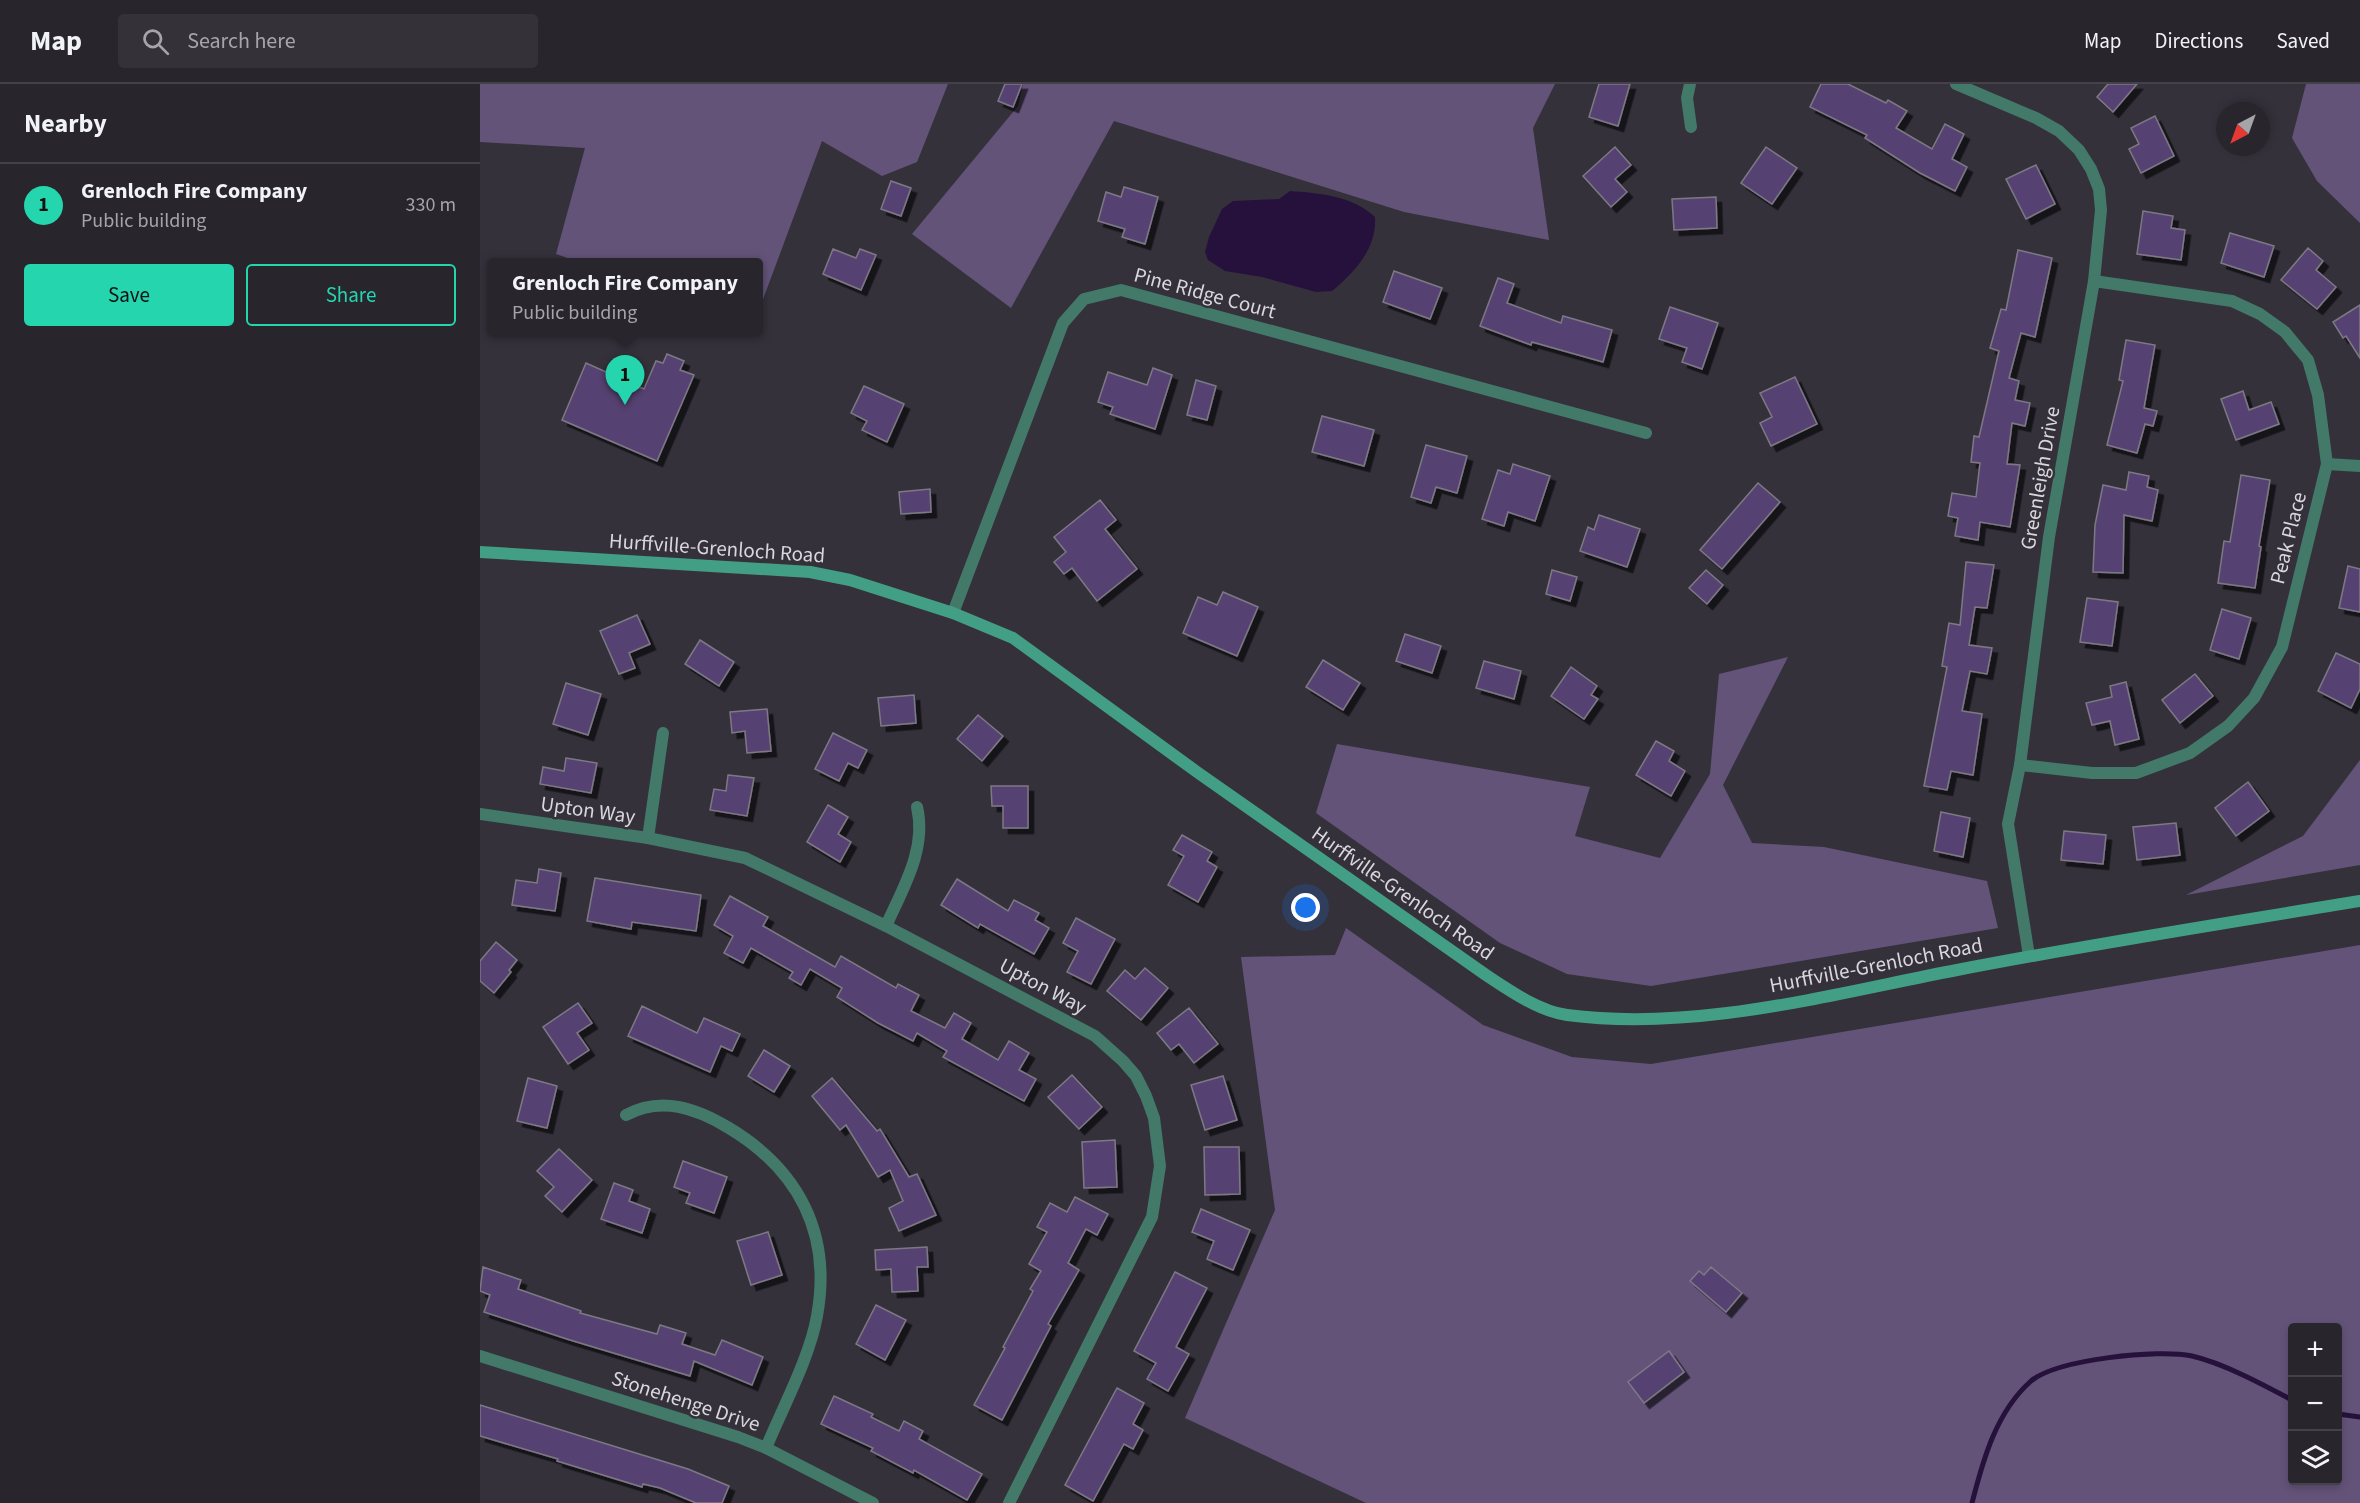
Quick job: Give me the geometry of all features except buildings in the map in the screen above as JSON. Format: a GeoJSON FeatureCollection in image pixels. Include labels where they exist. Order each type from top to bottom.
{"type":"FeatureCollection","features":[{"type":"Feature","properties":{"kind":"main road","name":"Hurffville-Grenloch Road"},"geometry":{"type":"LineString","coordinates":[[480,552],[810,572],[850,580],[953,613],[1013,638],[1197,772],[1486,975],[1517,995],[1564,1014],[1650,1021],[1707,1017],[2029,956],[2360,901]]}},
{"type":"Feature","properties":{"kind":"street"},"geometry":{"type":"LineString","coordinates":[[1690,84],[1687,98],[1690,127]]}},
{"type":"Feature","properties":{"kind":"street","name":"Greenleigh Drive"},"geometry":{"type":"LineString","coordinates":[[1956,84],[2036,118],[2059,131],[2079,150],[2091,170],[2099,189],[2102,210],[2094,281],[2049,537],[2020,765],[2008,824],[2029,956]]}},
{"type":"Feature","properties":{"kind":"street","name":"Peak Place"},"geometry":{"type":"LineString","coordinates":[[2020,765],[2092,773],[2136,773],[2190,753],[2229,726],[2254,698],[2282,647],[2327,464],[2318,395],[2308,360],[2285,332],[2260,314],[2232,301],[2094,281]]}},
{"type":"Feature","properties":{"kind":"street","name":"Pine Ridge Court"},"geometry":{"type":"LineString","coordinates":[[953,613],[1063,323],[1084,299],[1121,290],[1646,433]]}},
{"type":"Feature","properties":{"kind":"street"},"geometry":{"type":"LineString","coordinates":[[2327,464],[2360,466]]}},
{"type":"Feature","properties":{"kind":"street"},"geometry":{"type":"LineString","coordinates":[[648,838],[663,733]]}},
{"type":"Feature","properties":{"kind":"street"},"geometry":{"type":"LineString","coordinates":[[886,926],[915,860],[921,823],[917,807]]}},
{"type":"Feature","properties":{"kind":"street","name":"Upton Way"},"geometry":{"type":"LineString","coordinates":[[480,814],[648,838],[745,858],[886,926],[1095,1036],[1123,1061],[1136,1077],[1154,1118],[1160,1166],[1152,1217],[1009,1503]]}},
{"type":"Feature","properties":{"kind":"street"},"geometry":{"type":"LineString","coordinates":[[626,1115],[641,1107],[672,1104],[721,1123],[749,1140],[773,1160],[792,1182],[805,1206],[815,1230],[822,1273],[817,1317],[812,1337],[766,1448]]}},
{"type":"Feature","properties":{"kind":"street","name":"Stonehenge Drive"},"geometry":{"type":"LineString","coordinates":[[480,1356],[766,1448],[873,1503]]}},
{"type":"Feature","properties":{"kind":"shaded area"},"geometry":{"type":"Polygon","coordinates":[[[480,84],[948,84],[917,162],[882,176],[822,141],[763,299],[763,258],[568,258],[556,254],[585,148],[480,142],[480,84]]]}},
{"type":"Feature","properties":{"kind":"shaded area"},"geometry":{"type":"Polygon","coordinates":[[[1023,84],[1555,84],[1533,128],[1549,240],[1404,212],[1114,121],[1011,308],[912,234],[1018,106],[1023,84]]]}},
{"type":"Feature","properties":{"kind":"shaded area"},"geometry":{"type":"Polygon","coordinates":[[[2306,84],[2360,84],[2360,223],[2317,181],[2292,138],[2306,84]]]}},
{"type":"Feature","properties":{"kind":"shaded area"},"geometry":{"type":"Polygon","coordinates":[[[1290,191],[1346,200],[1357,204],[1375,217],[1372,239],[1363,258],[1349,276],[1332,291],[1316,292],[1262,277],[1225,271],[1208,260],[1205,252],[1209,237],[1222,209],[1233,201],[1279,199],[1290,191]]]}},
{"type":"Feature","properties":{"kind":"shaded area"},"geometry":{"type":"Polygon","coordinates":[[[1788,657],[1723,785],[1752,843],[1824,847],[1987,881],[1998,928],[1651,986],[1567,974],[1500,943],[1316,813],[1337,744],[1590,787],[1575,836],[1660,858],[1710,774],[1719,674],[1788,657]]]}},
{"type":"Feature","properties":{"kind":"shaded area"},"geometry":{"type":"Polygon","coordinates":[[[2360,760],[2360,865],[2186,895],[2303,836],[2360,760]]]}},
{"type":"Feature","properties":{"kind":"shaded area"},"geometry":{"type":"Polygon","coordinates":[[[1346,928],[1483,1025],[1572,1057],[1651,1064],[2360,945],[2360,1503],[1366,1503],[1185,1418],[1275,1210],[1241,957],[1335,955],[1346,928]]]}},
{"type":"Feature","properties":{"kind":"waterway"},"geometry":{"type":"LineString","coordinates":[[1972,1503],[1986,1454],[2000,1422],[2019,1393],[2031,1381],[2044,1373],[2109,1358],[2176,1354],[2204,1359],[2230,1369],[2288,1398]]}},
{"type":"Feature","properties":{"kind":"waterway"},"geometry":{"type":"LineString","coordinates":[[2342,1415],[2360,1417]]}},
{"type":"Feature","properties":{"kind":"place","name":"Grenloch Fire Company"},"geometry":{"type":"Point","coordinates":[625,405]}}]}
